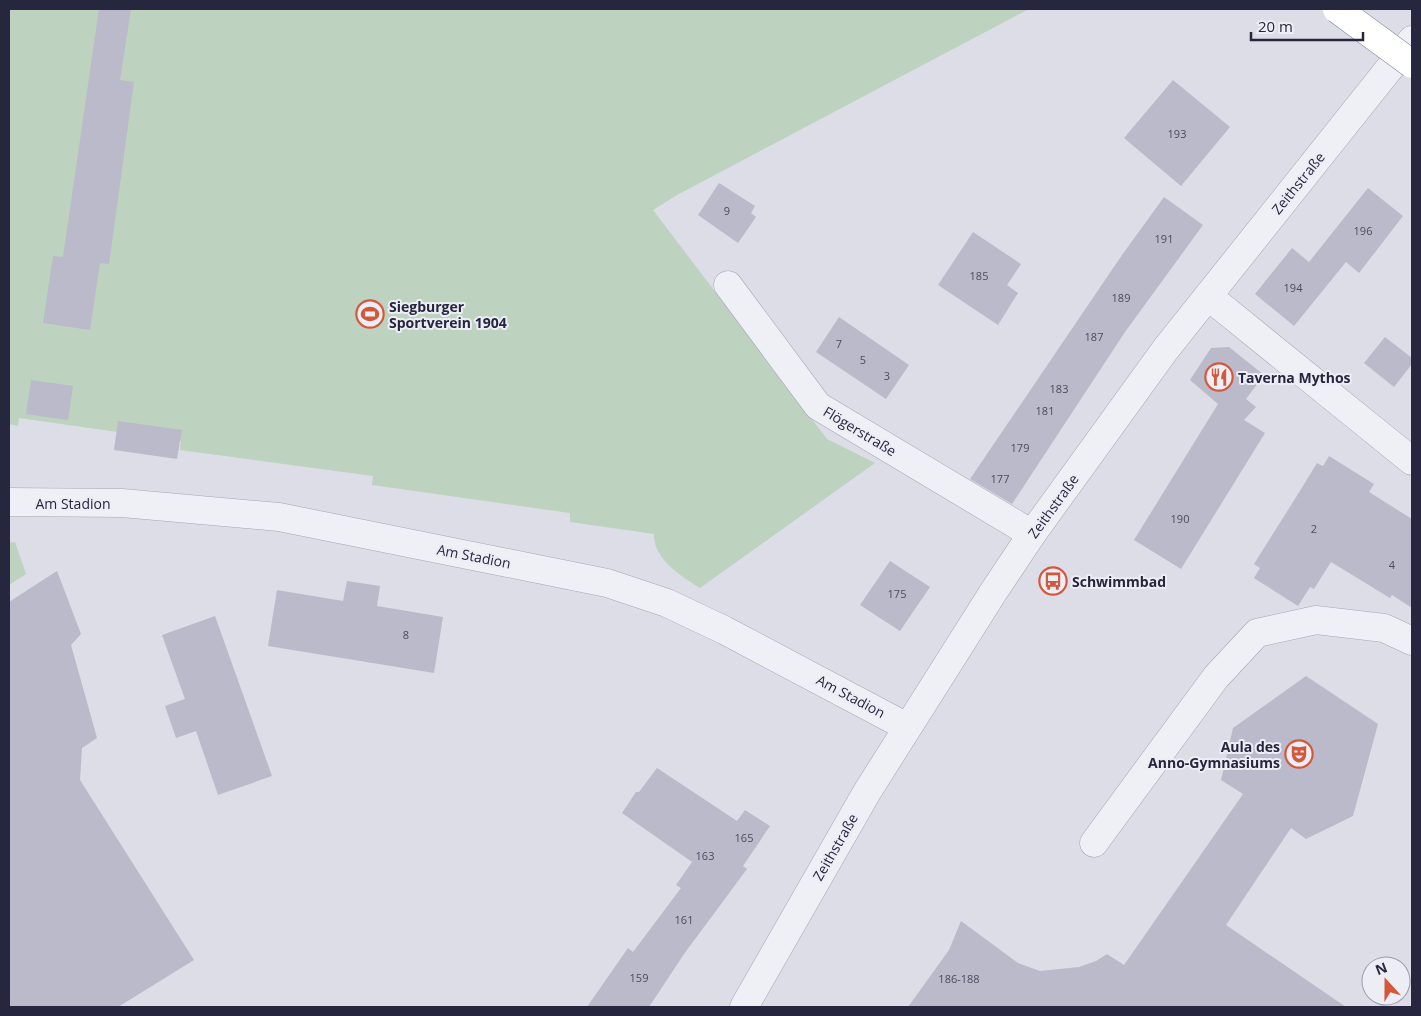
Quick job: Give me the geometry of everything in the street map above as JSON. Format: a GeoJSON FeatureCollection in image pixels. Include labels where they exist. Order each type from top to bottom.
{"type":"FeatureCollection","features":[{"type":"Feature","properties":{"kind":"highway"},"geometry":{"type":"LineString","coordinates":[[1337,9],[1412,64]]}},
{"type":"Feature","properties":{"kind":"street","name":"Zeithstraße"},"geometry":{"type":"LineString","coordinates":[[744,1007],[865,796],[907,727],[1032,534],[1165,350],[1412,40]]}},
{"type":"Feature","properties":{"kind":"street","name":"Flögerstraße"},"geometry":{"type":"LineString","coordinates":[[728,285],[818,406],[1032,534]]}},
{"type":"Feature","properties":{"kind":"street"},"geometry":{"type":"LineString","coordinates":[[1208,296],[1412,461]]}},
{"type":"Feature","properties":{"kind":"street","name":"Am Stadion"},"geometry":{"type":"LineString","coordinates":[[9,502],[122,503],[279,517],[607,582],[666,603],[724,630],[907,727]]}},
{"type":"Feature","properties":{"kind":"street"},"geometry":{"type":"LineString","coordinates":[[1094,843],[1222,670],[1257,633],[1316,620],[1384,628],[1412,641]]}},
{"type":"Feature","properties":{"kind":"green space","name":"Siegburger Sportverein 1904"},"geometry":{"type":"Polygon","coordinates":[[[9,9],[1029,9],[677,195],[653,210],[827,439],[875,463],[700,588],[669,566],[663,559],[655,543],[654,534],[570,522],[570,513],[372,485],[373,476],[180,450],[181,441],[19,418],[18,426],[9,424],[9,9]]]}},
{"type":"Feature","properties":{"kind":"green space"},"geometry":{"type":"Polygon","coordinates":[[[15,542],[26,574],[9,585],[9,543],[15,542]]]}},
{"type":"Feature","properties":{"kind":"building"},"geometry":{"type":"Polygon","coordinates":[[[99,9],[131,9],[120,80],[134,82],[109,264],[100,263],[90,330],[43,323],[53,256],[63,257],[99,9]]]}},
{"type":"Feature","properties":{"kind":"building"},"geometry":{"type":"Polygon","coordinates":[[[1173,80],[1230,127],[1181,186],[1124,138],[1173,80]]]}},
{"type":"Feature","properties":{"kind":"building"},"geometry":{"type":"Polygon","coordinates":[[[719,183],[755,206],[751,213],[756,217],[738,243],[698,215],[719,183]]]}},
{"type":"Feature","properties":{"kind":"building"},"geometry":{"type":"Polygon","coordinates":[[[1368,188],[1403,216],[1359,273],[1346,262],[1294,326],[1255,294],[1292,248],[1309,262],[1368,188]]]}},
{"type":"Feature","properties":{"kind":"building"},"geometry":{"type":"Polygon","coordinates":[[[1164,197],[1203,225],[1125,332],[1012,504],[970,479],[1122,255],[1164,197]]]}},
{"type":"Feature","properties":{"kind":"building"},"geometry":{"type":"Polygon","coordinates":[[[973,232],[1021,264],[1007,285],[1018,293],[998,325],[938,285],[973,232]]]}},
{"type":"Feature","properties":{"kind":"building"},"geometry":{"type":"Polygon","coordinates":[[[839,317],[909,365],[886,399],[816,352],[839,317]]]}},
{"type":"Feature","properties":{"kind":"building"},"geometry":{"type":"Polygon","coordinates":[[[1385,337],[1412,358],[1412,364],[1394,387],[1364,363],[1385,337]]]}},
{"type":"Feature","properties":{"kind":"building"},"geometry":{"type":"Polygon","coordinates":[[[1229,347],[1264,375],[1246,399],[1256,407],[1244,420],[1265,433],[1181,569],[1134,540],[1218,404],[1190,380],[1211,348],[1229,347]]]}},
{"type":"Feature","properties":{"kind":"building"},"geometry":{"type":"Polygon","coordinates":[[[31,380],[73,386],[68,420],[26,414],[31,380]]]}},
{"type":"Feature","properties":{"kind":"building"},"geometry":{"type":"Polygon","coordinates":[[[118,421],[182,430],[177,459],[114,450],[118,421]]]}},
{"type":"Feature","properties":{"kind":"building"},"geometry":{"type":"Polygon","coordinates":[[[1329,456],[1374,484],[1369,492],[1412,519],[1412,608],[1392,595],[1390,598],[1331,562],[1314,589],[1310,587],[1298,606],[1254,578],[1260,568],[1254,564],[1317,463],[1323,466],[1329,456]]]}},
{"type":"Feature","properties":{"kind":"building"},"geometry":{"type":"Polygon","coordinates":[[[890,561],[930,587],[900,631],[860,605],[890,561]]]}},
{"type":"Feature","properties":{"kind":"building"},"geometry":{"type":"Polygon","coordinates":[[[57,571],[81,634],[71,645],[97,738],[82,748],[80,780],[194,960],[118,1007],[9,1007],[9,602],[57,571]]]}},
{"type":"Feature","properties":{"kind":"building"},"geometry":{"type":"Polygon","coordinates":[[[347,581],[380,586],[377,606],[443,617],[434,673],[268,646],[277,590],[343,601],[347,581]]]}},
{"type":"Feature","properties":{"kind":"building"},"geometry":{"type":"Polygon","coordinates":[[[215,616],[272,776],[218,795],[196,731],[176,738],[165,706],[185,699],[162,635],[215,616]]]}},
{"type":"Feature","properties":{"kind":"building"},"geometry":{"type":"Polygon","coordinates":[[[1306,676],[1378,724],[1353,816],[1306,839],[1291,828],[1226,925],[1346,1007],[908,1007],[949,950],[961,921],[1018,963],[1040,971],[1079,967],[1096,961],[1107,954],[1124,965],[1243,794],[1221,780],[1233,728],[1306,676]]]}},
{"type":"Feature","properties":{"kind":"building"},"geometry":{"type":"Polygon","coordinates":[[[657,768],[737,821],[745,810],[770,826],[743,866],[747,869],[684,954],[649,1007],[587,1007],[628,948],[633,952],[681,888],[676,885],[692,862],[622,813],[636,792],[639,792],[657,768]]]}},
{"type":"Feature","properties":{"kind":"place","name":"Siegburger Sportverein 1904"},"geometry":{"type":"Point","coordinates":[370,314]}},
{"type":"Feature","properties":{"kind":"place","name":"Taverna Mythos"},"geometry":{"type":"Point","coordinates":[1219,377]}},
{"type":"Feature","properties":{"kind":"place","name":"Schwimmbad"},"geometry":{"type":"Point","coordinates":[1053,581]}},
{"type":"Feature","properties":{"kind":"place","name":"Aula des Anno-Gymnasiums"},"geometry":{"type":"Point","coordinates":[1299,754]}}]}
